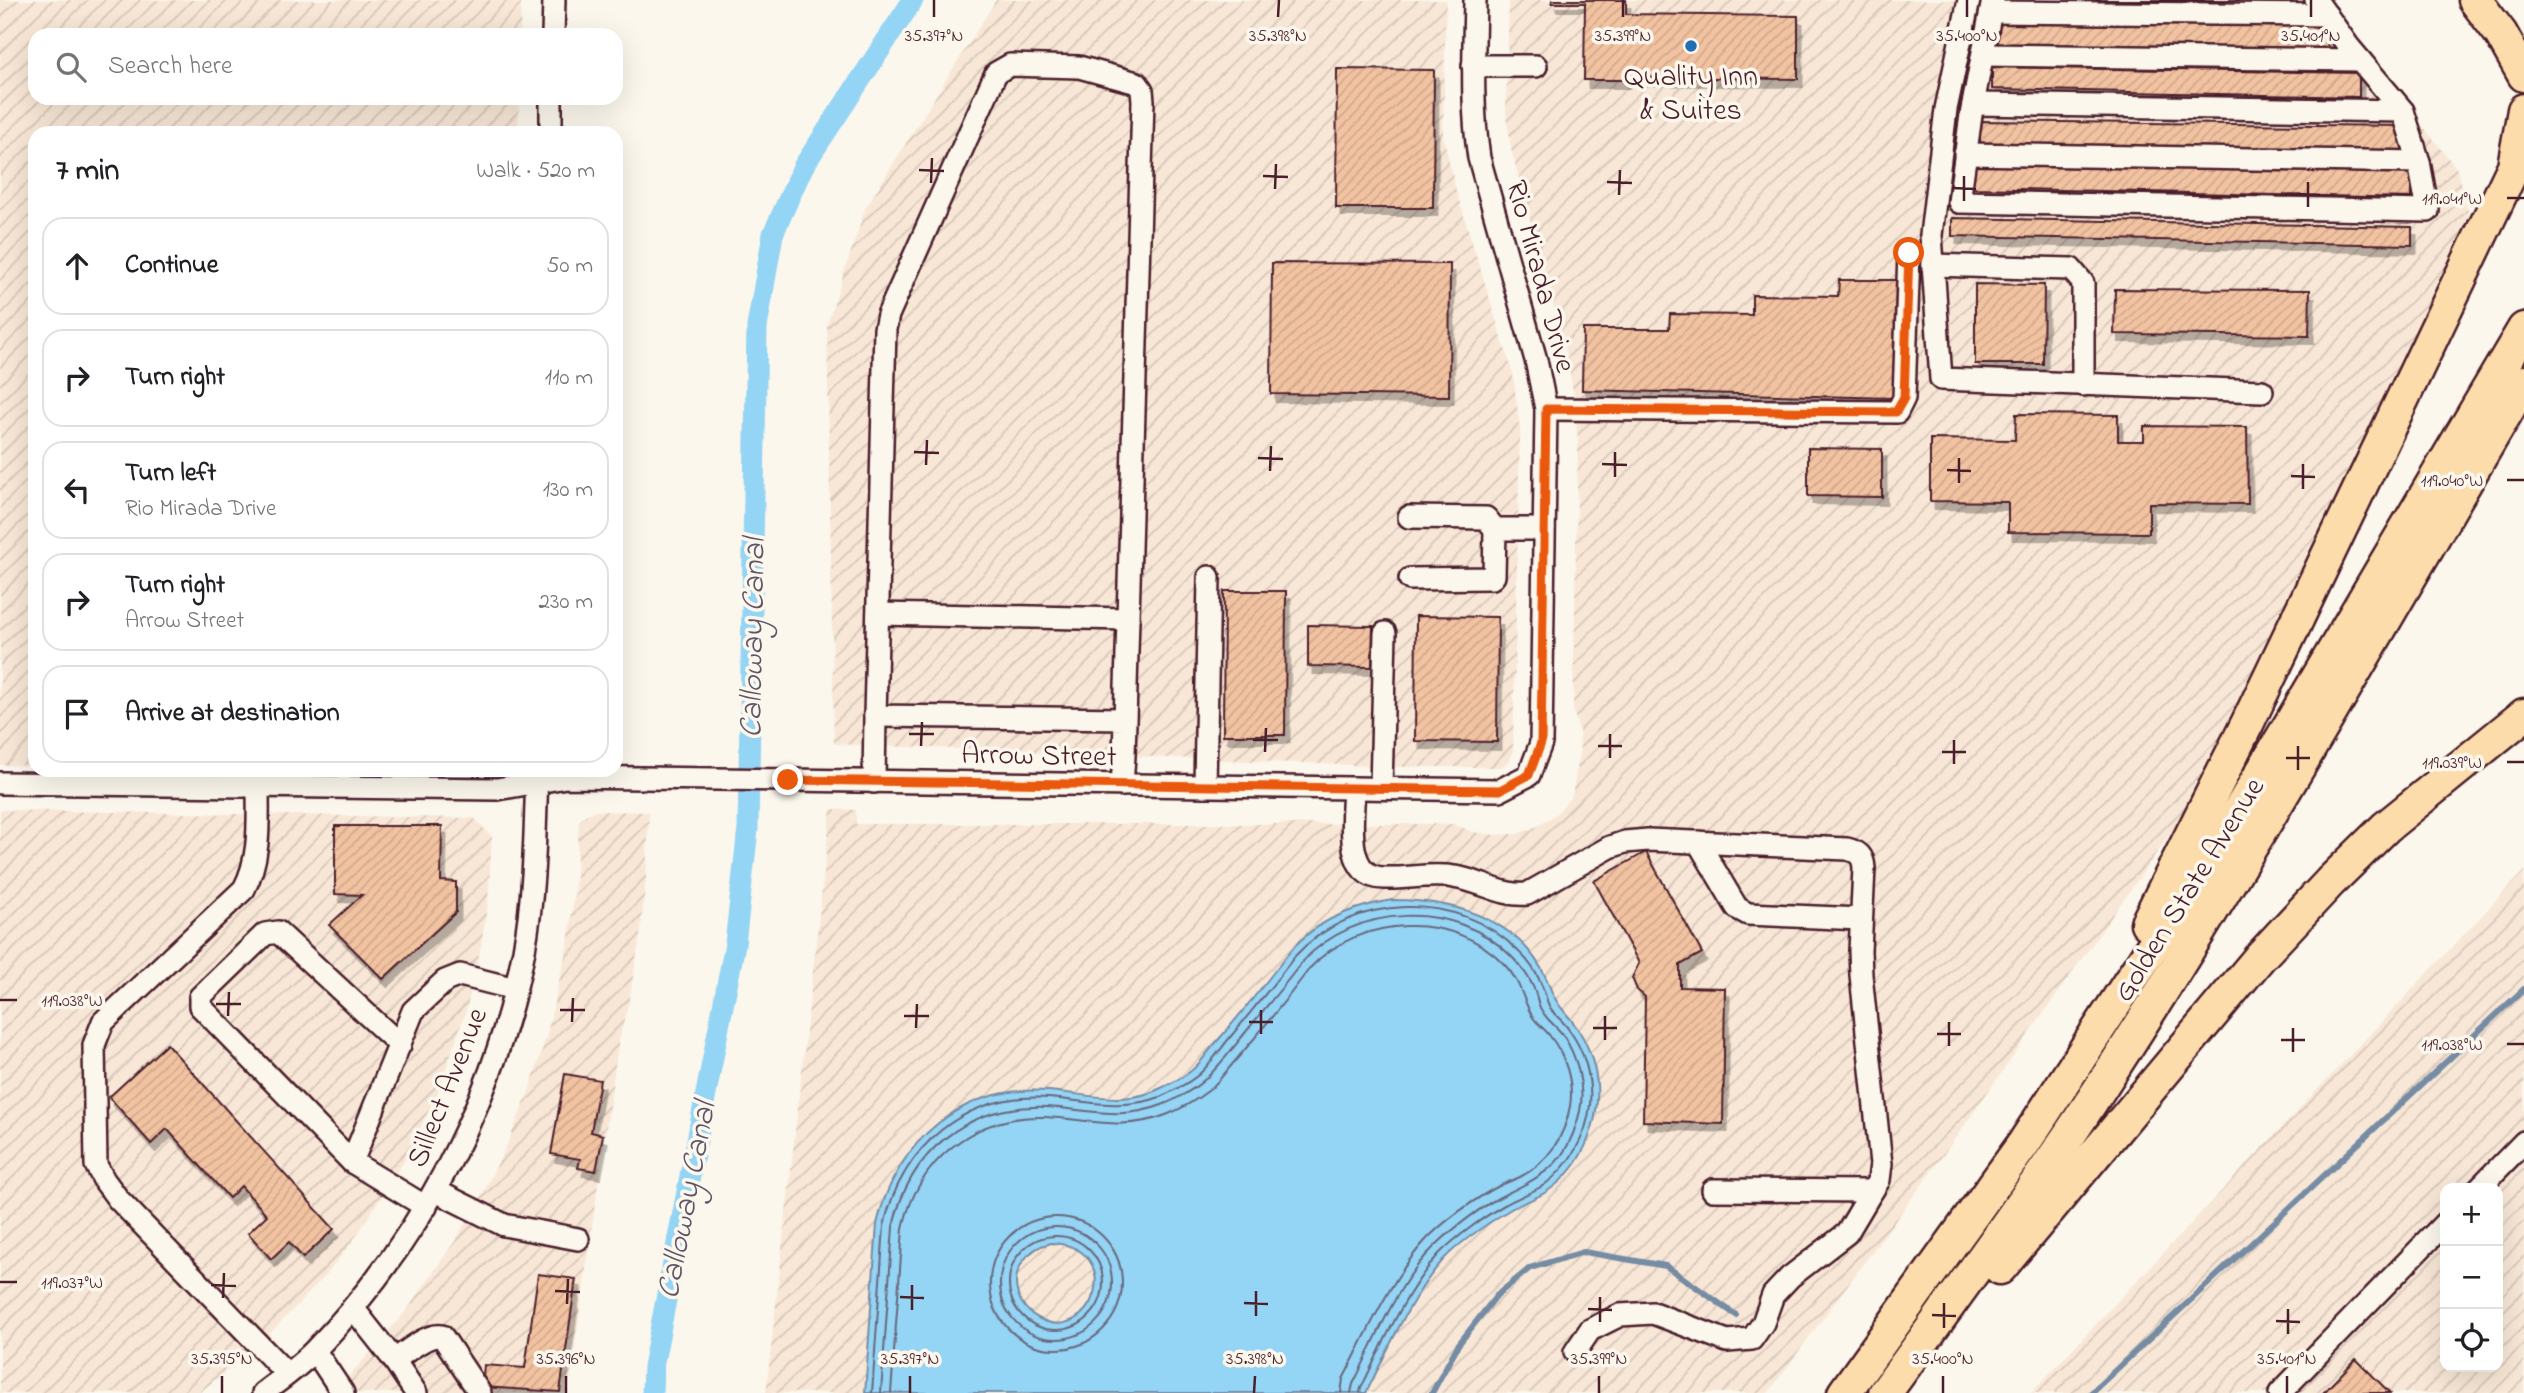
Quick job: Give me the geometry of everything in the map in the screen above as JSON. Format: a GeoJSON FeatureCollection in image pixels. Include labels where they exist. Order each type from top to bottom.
{"type":"FeatureCollection","features":[{"type":"Feature","properties":{"kind":"highway"},"geometry":{"type":"LineString","coordinates":[[2475,0],[2501,34],[2524,75]]}},
{"type":"Feature","properties":{"kind":"highway"},"geometry":{"type":"LineString","coordinates":[[2077,1062],[2248,722],[2514,166],[2524,110]]}},
{"type":"Feature","properties":{"kind":"highway","name":"Golden State Avenue"},"geometry":{"type":"LineString","coordinates":[[1844,1393],[2024,1143],[2217,848],[2524,329]]}},
{"type":"Feature","properties":{"kind":"highway","name":"Golden State Avenue"},"geometry":{"type":"LineString","coordinates":[[1885,1393],[2006,1227],[2168,980],[2272,813],[2524,382]]}},
{"type":"Feature","properties":{"kind":"highway"},"geometry":{"type":"LineString","coordinates":[[1885,1393],[1967,1307],[2260,957],[2330,881],[2386,827],[2524,715]]}},
{"type":"Feature","properties":{"kind":"street"},"geometry":{"type":"LineString","coordinates":[[553,28],[554,0]]}},
{"type":"Feature","properties":{"kind":"street","name":"Rio Mirada Drive"},"geometry":{"type":"LineString","coordinates":[[1475,0],[1474,124],[1479,158],[1536,360],[1546,409],[1541,743],[1529,775]]}},
{"type":"Feature","properties":{"kind":"street"},"geometry":{"type":"LineString","coordinates":[[1969,0],[1945,109],[1931,235],[1941,379],[2262,391]]}},
{"type":"Feature","properties":{"kind":"street"},"geometry":{"type":"LineString","coordinates":[[1992,6],[2321,8],[2403,111],[2418,162],[2428,211],[1959,202],[1973,104],[1992,6]]}},
{"type":"Feature","properties":{"kind":"street"},"geometry":{"type":"LineString","coordinates":[[1983,55],[2360,60]]}},
{"type":"Feature","properties":{"kind":"street"},"geometry":{"type":"LineString","coordinates":[[874,782],[885,329],[888,315],[996,73],[1010,65],[1079,67],[1137,83],[1142,90],[1122,785]]}},
{"type":"Feature","properties":{"kind":"street"},"geometry":{"type":"LineString","coordinates":[[1473,66],[1536,66]]}},
{"type":"Feature","properties":{"kind":"street"},"geometry":{"type":"LineString","coordinates":[[1973,104],[2403,111]]}},
{"type":"Feature","properties":{"kind":"street"},"geometry":{"type":"LineString","coordinates":[[551,105],[551,126]]}},
{"type":"Feature","properties":{"kind":"street"},"geometry":{"type":"LineString","coordinates":[[1965,154],[2418,162]]}},
{"type":"Feature","properties":{"kind":"street"},"geometry":{"type":"LineString","coordinates":[[1546,409],[1896,412],[1904,398],[1909,253]]}},
{"type":"Feature","properties":{"kind":"street"},"geometry":{"type":"LineString","coordinates":[[1933,265],[2071,269],[2083,283],[2083,386]]}},
{"type":"Feature","properties":{"kind":"street"},"geometry":{"type":"LineString","coordinates":[[1409,517],[1486,518],[1495,529],[1492,578],[1410,579]]}},
{"type":"Feature","properties":{"kind":"street"},"geometry":{"type":"LineString","coordinates":[[1495,529],[1544,529]]}},
{"type":"Feature","properties":{"kind":"street"},"geometry":{"type":"LineString","coordinates":[[1205,786],[1209,577]]}},
{"type":"Feature","properties":{"kind":"street"},"geometry":{"type":"LineString","coordinates":[[878,614],[1128,619]]}},
{"type":"Feature","properties":{"kind":"street"},"geometry":{"type":"LineString","coordinates":[[1381,788],[1385,633]]}},
{"type":"Feature","properties":{"kind":"street"},"geometry":{"type":"LineString","coordinates":[[876,716],[1125,719]]}},
{"type":"Feature","properties":{"kind":"street","name":"Arrow Street"},"geometry":{"type":"LineString","coordinates":[[566,777],[1500,790],[1529,775]]}},
{"type":"Feature","properties":{"kind":"street","name":"Arrow Street"},"geometry":{"type":"LineString","coordinates":[[0,783],[258,786],[324,778],[497,789],[533,777]]}},
{"type":"Feature","properties":{"kind":"street","name":"Sillect Avenue"},"geometry":{"type":"LineString","coordinates":[[263,1393],[315,1351],[353,1308],[405,1240],[431,1199],[464,1137],[489,1076],[524,949],[533,883],[536,777]]}},
{"type":"Feature","properties":{"kind":"street"},"geometry":{"type":"LineString","coordinates":[[258,786],[257,850],[252,873],[244,888],[103,1022],[94,1045],[96,1165],[118,1199],[287,1374]]}},
{"type":"Feature","properties":{"kind":"street"},"geometry":{"type":"LineString","coordinates":[[1354,788],[1355,854],[1360,867],[1369,876],[1381,878],[1451,876],[1517,895],[1527,894],[1610,847],[1625,842],[1648,840],[1856,851],[1863,858],[1861,975],[1881,1164],[1879,1180],[1847,1233],[1790,1277],[1773,1295],[1763,1323],[1752,1339],[1727,1341],[1653,1313],[1620,1315],[1590,1330],[1576,1352]]}},
{"type":"Feature","properties":{"kind":"street"},"geometry":{"type":"LineString","coordinates":[[1698,842],[1737,908],[1748,914],[1861,919]]}},
{"type":"Feature","properties":{"kind":"street"},"geometry":{"type":"LineString","coordinates":[[400,1045],[278,932],[265,934],[200,998],[200,1006],[352,1162],[431,1199],[504,1225],[578,1239]]}},
{"type":"Feature","properties":{"kind":"street"},"geometry":{"type":"LineString","coordinates":[[352,1162],[413,1011],[445,981],[460,975],[515,989]]}},
{"type":"Feature","properties":{"kind":"street"},"geometry":{"type":"LineString","coordinates":[[2484,1183],[2524,1142]]}},
{"type":"Feature","properties":{"kind":"street"},"geometry":{"type":"LineString","coordinates":[[1713,1189],[1872,1191]]}},
{"type":"Feature","properties":{"kind":"street"},"geometry":{"type":"LineString","coordinates":[[2280,1393],[2440,1228]]}},
{"type":"Feature","properties":{"kind":"street"},"geometry":{"type":"LineString","coordinates":[[353,1308],[416,1393]]}},
{"type":"Feature","properties":{"kind":"street"},"geometry":{"type":"LineString","coordinates":[[394,1360],[429,1337],[442,1336],[480,1393]]}},
{"type":"Feature","properties":{"kind":"street"},"geometry":{"type":"LineString","coordinates":[[315,1351],[343,1393]]}},
{"type":"Feature","properties":{"kind":"shaded area"},"geometry":{"type":"Polygon","coordinates":[[[0,0],[521,0],[520,28],[28,28],[28,105],[519,105],[518,126],[28,126],[28,766],[0,765],[0,0]]]}},
{"type":"Feature","properties":{"kind":"shaded area"},"geometry":{"type":"Polygon","coordinates":[[[996,0],[1446,0],[1443,135],[1455,187],[1513,374],[1520,429],[1513,750],[1510,760],[1501,767],[1395,767],[834,744],[827,325],[865,209],[996,0]]]}},
{"type":"Feature","properties":{"kind":"shaded area"},"geometry":{"type":"Polygon","coordinates":[[[1509,0],[2323,0],[2457,169],[2475,238],[2192,803],[1934,1168],[1768,1393],[766,1393],[831,809],[856,810],[856,824],[1453,824],[1473,832],[1495,835],[1517,834],[1538,826],[1556,814],[1572,796],[1580,753],[1579,731],[1573,710],[1578,444],[1575,401],[1564,344],[1511,149],[1506,113],[1509,0]]]}},
{"type":"Feature","properties":{"kind":"shaded area"},"geometry":{"type":"Polygon","coordinates":[[[0,810],[474,818],[492,837],[488,902],[466,1011],[437,1094],[404,1161],[357,1235],[327,1274],[258,1346],[199,1393],[0,1393],[0,810]]]}},
{"type":"Feature","properties":{"kind":"shaded area"},"geometry":{"type":"Polygon","coordinates":[[[594,811],[649,812],[640,936],[618,1045],[568,1393],[330,1393],[352,1373],[407,1310],[455,1241],[508,1143],[546,1038],[568,943],[579,822],[594,811]]]}},
{"type":"Feature","properties":{"kind":"shaded area"},"geometry":{"type":"Polygon","coordinates":[[[2524,871],[2524,1393],[2031,1393],[2524,871]]]}},
{"type":"Feature","properties":{"kind":"water"},"geometry":{"type":"Polygon","coordinates":[[[1392,900],[1441,904],[1465,910],[1508,931],[1540,966],[1556,1000],[1587,1045],[1596,1076],[1597,1099],[1592,1129],[1571,1169],[1549,1190],[1493,1220],[1443,1260],[1410,1307],[1366,1393],[865,1393],[877,1224],[886,1194],[900,1167],[917,1144],[937,1124],[961,1108],[988,1097],[1017,1091],[1049,1091],[1119,1098],[1146,1094],[1172,1083],[1198,1065],[1301,940],[1332,918],[1392,900]],[[1051,1243],[1035,1250],[1023,1262],[1016,1286],[1021,1302],[1031,1314],[1058,1324],[1074,1319],[1087,1308],[1094,1293],[1095,1276],[1089,1260],[1075,1248],[1051,1243]]]}},
{"type":"Feature","properties":{"kind":"building","name":"Quality Inn & Suites"},"geometry":{"type":"Polygon","coordinates":[[[1552,0],[1626,0],[1626,14],[1798,16],[1798,79],[1625,77],[1625,80],[1584,80],[1585,3],[1552,3],[1552,0]]]}},
{"type":"Feature","properties":{"kind":"building"},"geometry":{"type":"Polygon","coordinates":[[[2096,0],[2289,0],[2289,9],[2096,4],[2096,0]]]}},
{"type":"Feature","properties":{"kind":"building"},"geometry":{"type":"Polygon","coordinates":[[[1998,20],[2326,26],[2328,52],[1998,45],[1998,20]]]}},
{"type":"Feature","properties":{"kind":"building"},"geometry":{"type":"Polygon","coordinates":[[[1992,67],[2359,73],[2359,97],[1992,89],[1992,67]]]}},
{"type":"Feature","properties":{"kind":"building"},"geometry":{"type":"Polygon","coordinates":[[[1337,69],[1434,70],[1433,208],[1336,208],[1337,69]]]}},
{"type":"Feature","properties":{"kind":"building"},"geometry":{"type":"Polygon","coordinates":[[[1980,121],[2403,126],[2403,153],[1980,144],[1980,121]]]}},
{"type":"Feature","properties":{"kind":"building"},"geometry":{"type":"Polygon","coordinates":[[[1972,165],[2411,173],[2411,198],[1972,188],[1972,165]]]}},
{"type":"Feature","properties":{"kind":"building"},"geometry":{"type":"Polygon","coordinates":[[[1952,218],[2412,227],[2412,245],[1952,236],[1952,218]]]}},
{"type":"Feature","properties":{"kind":"building"},"geometry":{"type":"Polygon","coordinates":[[[1272,263],[1450,264],[1449,396],[1271,394],[1272,263]]]}},
{"type":"Feature","properties":{"kind":"building"},"geometry":{"type":"Polygon","coordinates":[[[1839,280],[1896,280],[1894,398],[1582,390],[1583,329],[1669,329],[1670,314],[1752,315],[1752,295],[1838,296],[1839,280]]]}},
{"type":"Feature","properties":{"kind":"building"},"geometry":{"type":"Polygon","coordinates":[[[1975,284],[2044,285],[2043,364],[1975,364],[1975,284]]]}},
{"type":"Feature","properties":{"kind":"building"},"geometry":{"type":"Polygon","coordinates":[[[2115,289],[2310,290],[2309,336],[2114,334],[2115,289]]]}},
{"type":"Feature","properties":{"kind":"building"},"geometry":{"type":"Polygon","coordinates":[[[2016,414],[2118,415],[2118,441],[2144,441],[2144,426],[2247,427],[2248,504],[2149,503],[2149,533],[2008,532],[2008,502],[1930,501],[1930,439],[2015,440],[2016,414]]]}},
{"type":"Feature","properties":{"kind":"building"},"geometry":{"type":"Polygon","coordinates":[[[1808,448],[1882,449],[1882,497],[1808,496],[1808,448]]]}},
{"type":"Feature","properties":{"kind":"building"},"geometry":{"type":"Polygon","coordinates":[[[1224,591],[1286,591],[1285,735],[1223,735],[1224,591]]]}},
{"type":"Feature","properties":{"kind":"building"},"geometry":{"type":"Polygon","coordinates":[[[1416,616],[1498,617],[1497,742],[1415,741],[1416,616]]]}},
{"type":"Feature","properties":{"kind":"building"},"geometry":{"type":"Polygon","coordinates":[[[1308,625],[1373,626],[1372,667],[1308,666],[1308,625]]]}},
{"type":"Feature","properties":{"kind":"building"},"geometry":{"type":"Polygon","coordinates":[[[335,826],[442,826],[441,881],[456,882],[456,912],[383,979],[329,925],[362,895],[335,894],[335,826]]]}},
{"type":"Feature","properties":{"kind":"building"},"geometry":{"type":"Polygon","coordinates":[[[1646,852],[1702,953],[1680,965],[1680,987],[1725,988],[1723,1124],[1643,1121],[1645,997],[1637,990],[1632,978],[1639,963],[1594,881],[1646,852]]]}},
{"type":"Feature","properties":{"kind":"building"},"geometry":{"type":"Polygon","coordinates":[[[167,1044],[334,1229],[303,1258],[289,1242],[271,1259],[248,1233],[267,1215],[241,1186],[229,1198],[167,1129],[151,1144],[109,1097],[167,1044]]]}},
{"type":"Feature","properties":{"kind":"building"},"geometry":{"type":"Polygon","coordinates":[[[565,1074],[600,1080],[591,1132],[603,1135],[596,1171],[578,1168],[580,1159],[551,1154],[565,1074]]]}},
{"type":"Feature","properties":{"kind":"building"},"geometry":{"type":"Polygon","coordinates":[[[538,1274],[576,1279],[560,1392],[482,1387],[484,1365],[525,1368],[538,1274]]]}},
{"type":"Feature","properties":{"kind":"building"},"geometry":{"type":"Polygon","coordinates":[[[2356,1359],[2390,1393],[2323,1393],[2356,1359]]]}},
{"type":"Feature","properties":{"kind":"waterway","name":"Calloway Canal"},"geometry":{"type":"LineString","coordinates":[[652,1393],[653,1367],[735,944],[748,829],[757,327],[773,234],[803,167],[913,0]]}},
{"type":"Feature","properties":{"kind":"waterway"},"geometry":{"type":"LineString","coordinates":[[2091,1393],[2524,989]]}},
{"type":"Feature","properties":{"kind":"waterway"},"geometry":{"type":"LineString","coordinates":[[1432,1393],[1458,1345],[1497,1295],[1530,1268],[1584,1252],[1666,1266],[1736,1315]]}},
{"type":"Feature","properties":{"kind":"place","name":"Quality Inn & Suites"},"geometry":{"type":"Point","coordinates":[1691,46]}},
{"type":"Feature","properties":{"kind":"route"},"geometry":{"type":"LineString","coordinates":[[788,780],[1500,790],[1529,775],[1541,743],[1546,409],[1896,412],[1904,398],[1909,253]]}}]}
